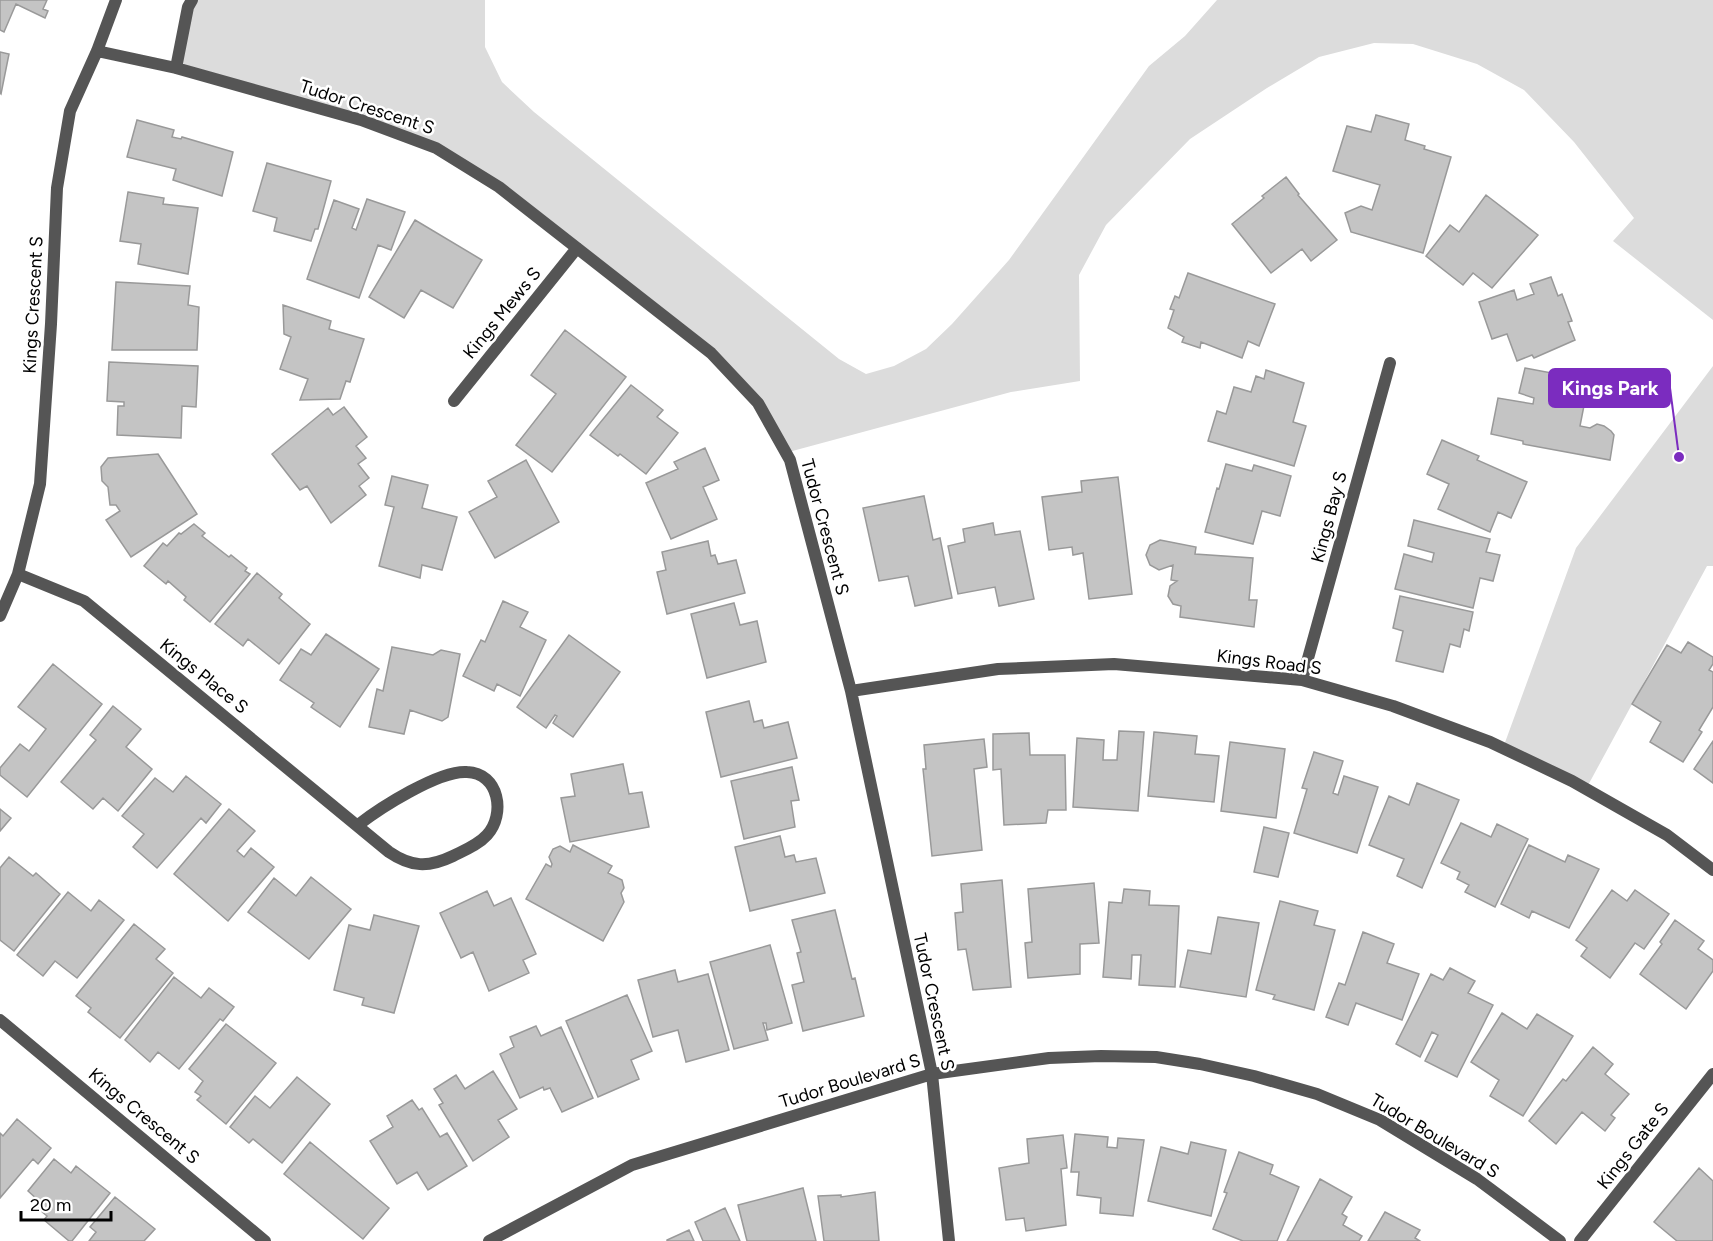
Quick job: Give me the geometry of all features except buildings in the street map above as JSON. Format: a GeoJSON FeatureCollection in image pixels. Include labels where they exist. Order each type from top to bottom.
{"type":"FeatureCollection","features":[{"type":"Feature","properties":{"kind":"street","name":"Kings Crescent S"},"geometry":{"type":"LineString","coordinates":[[0,616],[18,573],[40,484],[51,324],[57,188],[70,111],[97,51],[116,0]]}},
{"type":"Feature","properties":{"kind":"street"},"geometry":{"type":"LineString","coordinates":[[176,68],[188,7],[192,0]]}},
{"type":"Feature","properties":{"kind":"street","name":"Tudor Crescent S"},"geometry":{"type":"LineString","coordinates":[[97,51],[176,68],[369,123],[436,148],[499,187],[711,353],[759,404],[790,460],[851,690],[932,1074],[949,1241]]}},
{"type":"Feature","properties":{"kind":"street","name":"Kings Mews S"},"geometry":{"type":"LineString","coordinates":[[454,401],[577,248]]}},
{"type":"Feature","properties":{"kind":"street","name":"Kings Bay S"},"geometry":{"type":"LineString","coordinates":[[1302,680],[1390,363]]}},
{"type":"Feature","properties":{"kind":"street","name":"Kings Place S"},"geometry":{"type":"LineString","coordinates":[[18,573],[84,601],[389,852],[405,862],[423,865],[440,862],[480,842],[496,821],[499,801],[485,779],[477,773],[465,771],[430,782],[377,810],[357,825]]}},
{"type":"Feature","properties":{"kind":"street","name":"Kings Road S"},"geometry":{"type":"LineString","coordinates":[[851,690],[998,669],[1114,664],[1302,680],[1393,706],[1490,742],[1572,782],[1667,835],[1713,870]]}},
{"type":"Feature","properties":{"kind":"street","name":"Kings Crescent S"},"geometry":{"type":"LineString","coordinates":[[0,1020],[264,1241]]}},
{"type":"Feature","properties":{"kind":"street","name":"Tudor Boulevard S"},"geometry":{"type":"LineString","coordinates":[[489,1241],[632,1165],[932,1074],[1049,1058],[1101,1056],[1156,1057],[1254,1076],[1317,1094],[1380,1120],[1477,1179],[1560,1241]]}},
{"type":"Feature","properties":{"kind":"street","name":"Kings Gate S"},"geometry":{"type":"LineString","coordinates":[[1580,1241],[1713,1074]]}},
{"type":"Feature","properties":{"kind":"shaded area"},"geometry":{"type":"Polygon","coordinates":[[[192,0],[485,0],[485,47],[502,82],[534,112],[839,359],[866,374],[894,366],[926,349],[952,324],[1009,260],[1149,66],[1185,36],[1217,0],[1713,0],[1713,320],[1613,241],[1634,218],[1574,142],[1524,90],[1477,64],[1413,44],[1374,43],[1319,57],[1190,139],[1106,225],[1079,275],[1080,381],[1011,392],[785,453],[758,403],[711,353],[577,248],[436,148],[176,68],[192,0]]]}},
{"type":"Feature","properties":{"kind":"shaded area"},"geometry":{"type":"Polygon","coordinates":[[[1713,366],[1713,566],[1707,566],[1586,789],[1503,748],[1576,548],[1713,366]]]}},
{"type":"Feature","properties":{"kind":"place","name":"Kings Park"},"geometry":{"type":"Point","coordinates":[1679,457]}}]}
